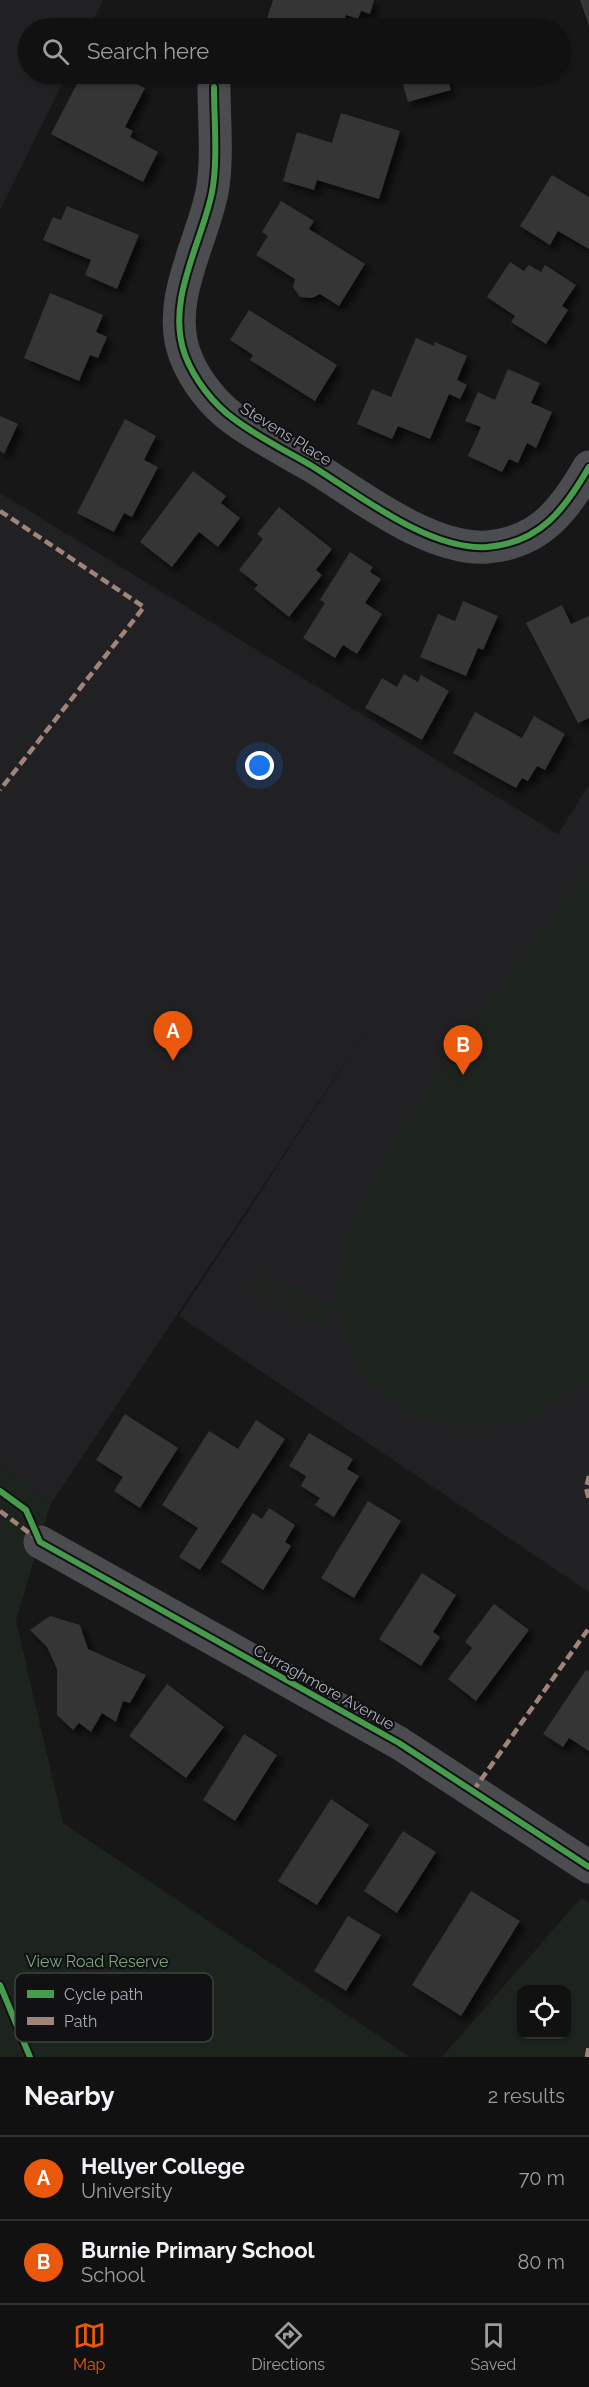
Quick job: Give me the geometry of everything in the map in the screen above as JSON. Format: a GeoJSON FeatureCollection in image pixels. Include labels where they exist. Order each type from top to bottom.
{"type":"FeatureCollection","features":[{"type":"Feature","properties":{"kind":"street","name":"Stevens Place"},"geometry":{"type":"LineString","coordinates":[[214,87],[212,190],[185,284],[179,323],[184,352],[195,379],[232,418],[406,524],[455,544],[487,547],[519,540],[547,524],[569,502],[589,467]]}},
{"type":"Feature","properties":{"kind":"street","name":"Curraghmore Avenue"},"geometry":{"type":"LineString","coordinates":[[40,1542],[399,1743],[589,1867]]}},
{"type":"Feature","properties":{"kind":"shaded area"},"geometry":{"type":"Polygon","coordinates":[[[0,0],[103,0],[94,18],[18,18],[18,84],[62,84],[0,210],[0,0]]]}},
{"type":"Feature","properties":{"kind":"shaded area"},"geometry":{"type":"Polygon","coordinates":[[[0,493],[558,834],[589,785],[589,1592],[179,1316],[374,1019],[50,1505],[0,1464],[0,493]]]}},
{"type":"Feature","properties":{"kind":"green space"},"geometry":{"type":"Polygon","coordinates":[[[589,869],[589,1378],[527,1419],[486,1427],[444,1425],[404,1410],[357,1372],[335,1300],[344,1247],[387,1152],[467,1030],[589,869]]]}},
{"type":"Feature","properties":{"kind":"green space"},"geometry":{"type":"Polygon","coordinates":[[[257,1273],[333,1307],[329,1316],[254,1280],[257,1273]]]}},
{"type":"Feature","properties":{"kind":"green space"},"geometry":{"type":"Polygon","coordinates":[[[251,1284],[328,1319],[324,1327],[248,1291],[251,1284]]]}},
{"type":"Feature","properties":{"kind":"green space","name":"View Road Reserve"},"geometry":{"type":"Polygon","coordinates":[[[0,1464],[50,1505],[16,1621],[63,1823],[410,2057],[0,2057],[0,1464]]]}},
{"type":"Feature","properties":{"kind":"green space"},"geometry":{"type":"Polygon","coordinates":[[[581,1898],[589,1903],[589,2057],[442,2057],[581,1898]]]}},
{"type":"Feature","properties":{"kind":"building"},"geometry":{"type":"Polygon","coordinates":[[[273,0],[374,0],[370,14],[361,11],[358,18],[346,15],[345,18],[267,18],[273,0]]]}},
{"type":"Feature","properties":{"kind":"building"},"geometry":{"type":"Polygon","coordinates":[[[580,0],[589,0],[589,26],[580,0]]]}},
{"type":"Feature","properties":{"kind":"building"},"geometry":{"type":"Polygon","coordinates":[[[77,84],[137,84],[145,88],[125,127],[133,131],[130,137],[158,152],[143,182],[51,134],[77,84]]]}},
{"type":"Feature","properties":{"kind":"building"},"geometry":{"type":"Polygon","coordinates":[[[403,84],[449,84],[451,90],[408,102],[403,84]]]}},
{"type":"Feature","properties":{"kind":"building"},"geometry":{"type":"Polygon","coordinates":[[[341,113],[400,131],[379,199],[317,180],[314,190],[283,181],[297,132],[332,143],[341,113]]]}},
{"type":"Feature","properties":{"kind":"building"},"geometry":{"type":"Polygon","coordinates":[[[552,175],[589,197],[589,249],[558,231],[550,245],[520,226],[552,175]]]}},
{"type":"Feature","properties":{"kind":"building"},"geometry":{"type":"Polygon","coordinates":[[[281,201],[314,221],[309,229],[365,264],[339,306],[320,294],[312,298],[300,297],[293,287],[295,279],[256,255],[268,236],[262,232],[281,201]]]}},
{"type":"Feature","properties":{"kind":"building"},"geometry":{"type":"Polygon","coordinates":[[[67,206],[139,235],[117,289],[85,275],[91,260],[43,240],[53,217],[61,220],[67,206]]]}},
{"type":"Feature","properties":{"kind":"building"},"geometry":{"type":"Polygon","coordinates":[[[510,262],[524,271],[529,265],[541,272],[545,265],[576,285],[562,306],[568,310],[546,344],[511,322],[515,316],[487,297],[510,262]]]}},
{"type":"Feature","properties":{"kind":"building"},"geometry":{"type":"Polygon","coordinates":[[[50,293],[103,315],[96,332],[107,337],[98,358],[90,355],[79,381],[24,358],[50,293]]]}},
{"type":"Feature","properties":{"kind":"building"},"geometry":{"type":"Polygon","coordinates":[[[249,310],[337,365],[315,401],[250,360],[253,355],[230,340],[249,310]]]}},
{"type":"Feature","properties":{"kind":"building"},"geometry":{"type":"Polygon","coordinates":[[[416,338],[434,346],[435,342],[467,356],[457,380],[467,385],[460,399],[449,394],[430,439],[398,426],[392,439],[357,424],[372,389],[391,397],[416,338]]]}},
{"type":"Feature","properties":{"kind":"building"},"geometry":{"type":"Polygon","coordinates":[[[508,369],[540,383],[531,403],[552,412],[536,448],[527,443],[518,463],[509,459],[502,472],[468,456],[481,427],[465,421],[478,392],[495,400],[508,369]]]}},
{"type":"Feature","properties":{"kind":"building"},"geometry":{"type":"Polygon","coordinates":[[[0,416],[18,424],[4,454],[0,451],[0,416]]]}},
{"type":"Feature","properties":{"kind":"building"},"geometry":{"type":"Polygon","coordinates":[[[125,419],[156,436],[144,460],[158,467],[132,517],[124,513],[114,532],[77,513],[125,419]]]}},
{"type":"Feature","properties":{"kind":"building"},"geometry":{"type":"Polygon","coordinates":[[[193,471],[226,496],[221,503],[240,518],[218,547],[199,532],[172,567],[140,542],[193,471]]]}},
{"type":"Feature","properties":{"kind":"building"},"geometry":{"type":"Polygon","coordinates":[[[279,507],[332,549],[316,570],[322,575],[289,617],[254,589],[258,585],[239,570],[263,539],[257,534],[279,507]]]}},
{"type":"Feature","properties":{"kind":"building"},"geometry":{"type":"Polygon","coordinates":[[[350,552],[373,567],[370,572],[381,579],[365,603],[382,614],[357,654],[343,645],[335,658],[303,638],[325,603],[320,600],[350,552]]]}},
{"type":"Feature","properties":{"kind":"building"},"geometry":{"type":"Polygon","coordinates":[[[463,601],[498,616],[483,650],[478,648],[466,676],[420,657],[438,614],[455,621],[463,601]]]}},
{"type":"Feature","properties":{"kind":"building"},"geometry":{"type":"Polygon","coordinates":[[[562,605],[571,624],[589,616],[589,718],[578,723],[526,623],[562,605]]]}},
{"type":"Feature","properties":{"kind":"building"},"geometry":{"type":"Polygon","coordinates":[[[404,674],[418,682],[421,675],[449,691],[422,740],[365,708],[382,678],[397,687],[404,674]]]}},
{"type":"Feature","properties":{"kind":"building"},"geometry":{"type":"Polygon","coordinates":[[[475,712],[522,738],[534,716],[565,734],[545,770],[537,766],[528,781],[522,778],[516,788],[453,753],[475,712]]]}},
{"type":"Feature","properties":{"kind":"building"},"geometry":{"type":"Polygon","coordinates":[[[125,1414],[178,1448],[140,1508],[114,1491],[123,1477],[96,1460],[125,1414]]]}},
{"type":"Feature","properties":{"kind":"building"},"geometry":{"type":"Polygon","coordinates":[[[256,1420],[285,1439],[200,1570],[179,1557],[198,1528],[162,1505],[209,1431],[238,1449],[256,1420]]]}},
{"type":"Feature","properties":{"kind":"building"},"geometry":{"type":"Polygon","coordinates":[[[309,1433],[353,1459],[347,1469],[359,1476],[334,1517],[315,1505],[320,1498],[301,1486],[306,1476],[289,1466],[309,1433]]]}},
{"type":"Feature","properties":{"kind":"building"},"geometry":{"type":"Polygon","coordinates":[[[368,1501],[401,1521],[354,1598],[321,1578],[368,1501]]]}},
{"type":"Feature","properties":{"kind":"building"},"geometry":{"type":"Polygon","coordinates":[[[269,1508],[295,1525],[285,1542],[291,1546],[263,1590],[221,1562],[253,1513],[262,1519],[269,1508]]]}},
{"type":"Feature","properties":{"kind":"building"},"geometry":{"type":"Polygon","coordinates":[[[422,1573],[456,1595],[433,1632],[440,1637],[421,1666],[379,1639],[422,1573]]]}},
{"type":"Feature","properties":{"kind":"building"},"geometry":{"type":"Polygon","coordinates":[[[494,1604],[529,1630],[476,1701],[448,1679],[472,1648],[465,1642],[494,1604]]]}},
{"type":"Feature","properties":{"kind":"building"},"geometry":{"type":"Polygon","coordinates":[[[50,1616],[80,1625],[88,1649],[146,1675],[130,1703],[123,1701],[116,1722],[102,1713],[91,1732],[79,1723],[73,1730],[57,1715],[57,1669],[47,1647],[30,1630],[50,1616]]]}},
{"type":"Feature","properties":{"kind":"building"},"geometry":{"type":"Polygon","coordinates":[[[586,1670],[589,1672],[589,1751],[569,1738],[563,1747],[543,1734],[586,1670]]]}},
{"type":"Feature","properties":{"kind":"building"},"geometry":{"type":"Polygon","coordinates":[[[167,1684],[224,1727],[186,1778],[129,1736],[167,1684]]]}},
{"type":"Feature","properties":{"kind":"building"},"geometry":{"type":"Polygon","coordinates":[[[244,1734],[277,1755],[235,1821],[203,1800],[244,1734]]]}},
{"type":"Feature","properties":{"kind":"building"},"geometry":{"type":"Polygon","coordinates":[[[331,1799],[369,1825],[317,1905],[278,1881],[331,1799]]]}},
{"type":"Feature","properties":{"kind":"building"},"geometry":{"type":"Polygon","coordinates":[[[403,1831],[436,1852],[397,1913],[364,1891],[403,1831]]]}},
{"type":"Feature","properties":{"kind":"building"},"geometry":{"type":"Polygon","coordinates":[[[471,1891],[520,1921],[461,2016],[412,1985],[471,1891]]]}},
{"type":"Feature","properties":{"kind":"building"},"geometry":{"type":"Polygon","coordinates":[[[348,1916],[381,1935],[346,1991],[314,1971],[348,1916]]]}},
{"type":"Feature","properties":{"kind":"marked path"},"geometry":{"type":"LineString","coordinates":[[0,511],[144,607],[0,790]]}},
{"type":"Feature","properties":{"kind":"marked path"},"geometry":{"type":"LineString","coordinates":[[589,1476],[586,1488],[589,1500]]}},
{"type":"Feature","properties":{"kind":"marked path"},"geometry":{"type":"LineString","coordinates":[[0,1511],[36,1538]]}},
{"type":"Feature","properties":{"kind":"marked path"},"geometry":{"type":"LineString","coordinates":[[473,1791],[589,1628]]}},
{"type":"Feature","properties":{"kind":"marked path"},"geometry":{"type":"LineString","coordinates":[[587,2057],[589,2044]]}},
{"type":"Feature","properties":{"kind":"cycle path"},"geometry":{"type":"LineString","coordinates":[[214,87],[214,180],[207,211],[187,272],[179,314],[180,335],[185,355],[199,382],[219,406],[253,432],[396,519],[419,531],[465,546],[487,547],[506,544],[536,531],[560,510],[589,467]]}},
{"type":"Feature","properties":{"kind":"cycle path"},"geometry":{"type":"LineString","coordinates":[[0,1491],[26,1510],[40,1542],[399,1743],[589,1867]]}},
{"type":"Feature","properties":{"kind":"cycle path"},"geometry":{"type":"LineString","coordinates":[[0,1985],[15,2021]]}},
{"type":"Feature","properties":{"kind":"cycle path"},"geometry":{"type":"LineString","coordinates":[[24,2042],[30,2057]]}},
{"type":"Feature","properties":{"kind":"place","name":"Hellyer College"},"geometry":{"type":"Point","coordinates":[173,1061]}},
{"type":"Feature","properties":{"kind":"place","name":"Burnie Primary School"},"geometry":{"type":"Point","coordinates":[463,1075]}}]}
